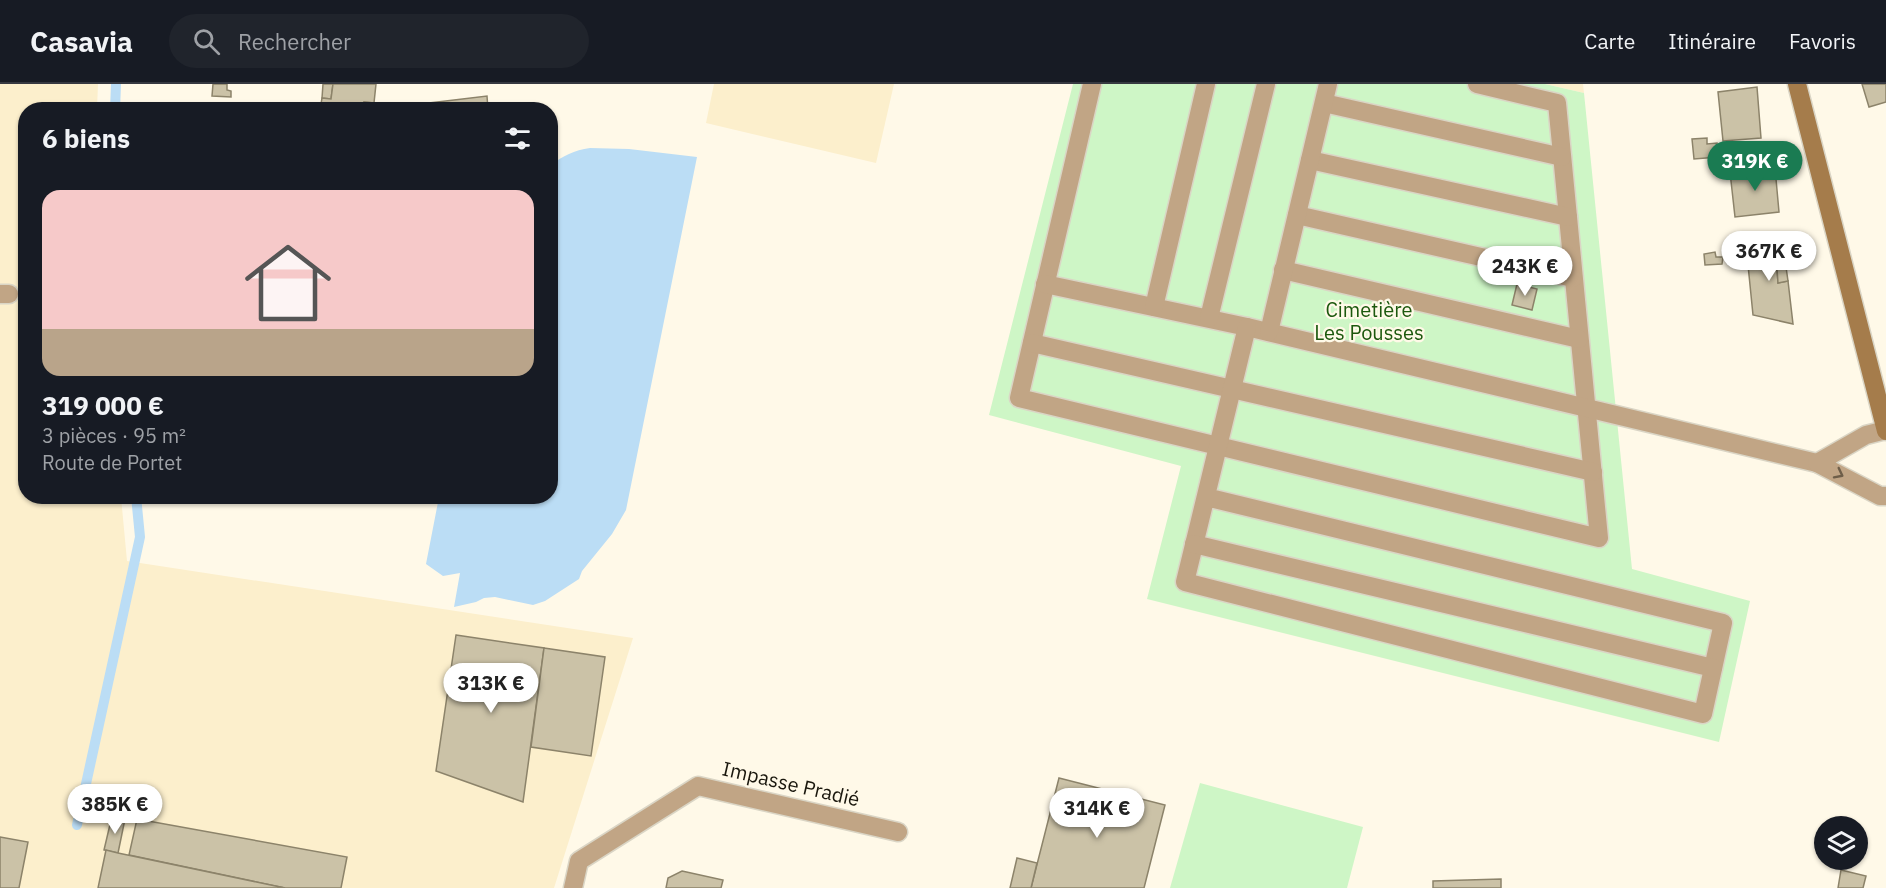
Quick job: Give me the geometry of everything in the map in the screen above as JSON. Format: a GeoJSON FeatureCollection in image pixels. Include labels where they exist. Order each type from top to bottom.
{"type":"FeatureCollection","features":[{"type":"Feature","properties":{"kind":"street"},"geometry":{"type":"LineString","coordinates":[[1092,84],[1019,398],[1599,538],[1557,103],[1478,84]]}},
{"type":"Feature","properties":{"kind":"street"},"geometry":{"type":"LineString","coordinates":[[1154,307],[1206,84]]}},
{"type":"Feature","properties":{"kind":"street"},"geometry":{"type":"LineString","coordinates":[[1209,318],[1266,84]]}},
{"type":"Feature","properties":{"kind":"street"},"geometry":{"type":"LineString","coordinates":[[1269,332],[1328,84]]}},
{"type":"Feature","properties":{"kind":"street"},"geometry":{"type":"LineString","coordinates":[[1797,84],[1886,431],[1866,435],[1817,463]]}},
{"type":"Feature","properties":{"kind":"street"},"geometry":{"type":"LineString","coordinates":[[1324,103],[1562,157]]}},
{"type":"Feature","properties":{"kind":"street"},"geometry":{"type":"LineString","coordinates":[[1310,160],[1568,217]]}},
{"type":"Feature","properties":{"kind":"street"},"geometry":{"type":"LineString","coordinates":[[1297,215],[1573,278]]}},
{"type":"Feature","properties":{"kind":"street"},"geometry":{"type":"LineString","coordinates":[[1283,270],[1580,339]]}},
{"type":"Feature","properties":{"kind":"street"},"geometry":{"type":"LineString","coordinates":[[1045,284],[1209,318],[1817,463],[1880,496],[1886,496]]}},
{"type":"Feature","properties":{"kind":"street"},"geometry":{"type":"LineString","coordinates":[[1206,497],[1723,623],[1703,714],[1185,582],[1247,327]]}},
{"type":"Feature","properties":{"kind":"street"},"geometry":{"type":"LineString","coordinates":[[1032,343],[1593,472]]}},
{"type":"Feature","properties":{"kind":"street"},"geometry":{"type":"LineString","coordinates":[[1194,544],[1713,668]]}},
{"type":"Feature","properties":{"kind":"street","name":"Impasse Pradié"},"geometry":{"type":"LineString","coordinates":[[573,888],[579,861],[698,786],[898,832]]}},
{"type":"Feature","properties":{"kind":"shaded area"},"geometry":{"type":"Polygon","coordinates":[[[0,84],[98,84],[97,102],[18,102],[18,504],[122,504],[127,561],[633,638],[554,888],[0,888],[0,84]]]}},
{"type":"Feature","properties":{"kind":"shaded area"},"geometry":{"type":"Polygon","coordinates":[[[714,84],[894,84],[876,163],[706,123],[714,84]]]}},
{"type":"Feature","properties":{"kind":"shaded area"},"geometry":{"type":"Polygon","coordinates":[[[1545,84],[1583,84],[1584,93],[1545,84]]]}},
{"type":"Feature","properties":{"kind":"green space","name":"Cimetière Les Pousses"},"geometry":{"type":"Polygon","coordinates":[[[1073,84],[1545,84],[1584,93],[1632,569],[1750,601],[1719,742],[1147,599],[1181,466],[989,415],[1073,84]]]}},
{"type":"Feature","properties":{"kind":"green space"},"geometry":{"type":"Polygon","coordinates":[[[1200,783],[1363,827],[1347,888],[1170,888],[1200,783]]]}},
{"type":"Feature","properties":{"kind":"water"},"geometry":{"type":"Polygon","coordinates":[[[629,149],[697,157],[626,510],[612,534],[582,571],[579,579],[545,601],[533,605],[495,597],[454,607],[460,573],[443,576],[426,564],[438,504],[558,504],[558,160],[579,150],[629,149]]]}},
{"type":"Feature","properties":{"kind":"building"},"geometry":{"type":"Polygon","coordinates":[[[213,84],[227,84],[231,97],[212,96],[213,84]]]}},
{"type":"Feature","properties":{"kind":"building"},"geometry":{"type":"Polygon","coordinates":[[[323,84],[333,84],[331,99],[322,98],[323,84]]]}},
{"type":"Feature","properties":{"kind":"building"},"geometry":{"type":"Polygon","coordinates":[[[333,84],[376,84],[374,102],[321,102],[322,98],[331,99],[333,84]]]}},
{"type":"Feature","properties":{"kind":"building"},"geometry":{"type":"Polygon","coordinates":[[[1862,84],[1886,84],[1886,102],[1869,107],[1862,84]]]}},
{"type":"Feature","properties":{"kind":"building"},"geometry":{"type":"Polygon","coordinates":[[[1757,87],[1761,138],[1723,141],[1718,92],[1757,87]]]}},
{"type":"Feature","properties":{"kind":"building"},"geometry":{"type":"Polygon","coordinates":[[[487,96],[487,102],[438,102],[487,96]]]}},
{"type":"Feature","properties":{"kind":"building"},"geometry":{"type":"Polygon","coordinates":[[[1707,138],[1707,144],[1717,143],[1718,157],[1694,159],[1692,139],[1707,138]]]}},
{"type":"Feature","properties":{"kind":"building"},"geometry":{"type":"Polygon","coordinates":[[[1775,168],[1779,212],[1735,217],[1730,172],[1775,168]]]}},
{"type":"Feature","properties":{"kind":"building"},"geometry":{"type":"Polygon","coordinates":[[[1784,243],[1786,267],[1777,269],[1778,283],[1788,281],[1793,324],[1753,315],[1746,245],[1784,243]]]}},
{"type":"Feature","properties":{"kind":"building"},"geometry":{"type":"Polygon","coordinates":[[[1715,252],[1716,257],[1723,257],[1722,264],[1705,265],[1704,254],[1715,252]]]}},
{"type":"Feature","properties":{"kind":"building"},"geometry":{"type":"Polygon","coordinates":[[[1786,267],[1788,281],[1778,283],[1777,269],[1786,267]]]}},
{"type":"Feature","properties":{"kind":"building"},"geometry":{"type":"Polygon","coordinates":[[[1517,284],[1537,289],[1532,310],[1512,305],[1517,284]]]}},
{"type":"Feature","properties":{"kind":"building"},"geometry":{"type":"Polygon","coordinates":[[[456,635],[544,648],[523,802],[436,771],[456,635]]]}},
{"type":"Feature","properties":{"kind":"building"},"geometry":{"type":"Polygon","coordinates":[[[544,648],[605,657],[591,756],[531,747],[544,648]]]}},
{"type":"Feature","properties":{"kind":"building"},"geometry":{"type":"Polygon","coordinates":[[[1059,778],[1165,805],[1144,888],[1031,888],[1059,778]]]}},
{"type":"Feature","properties":{"kind":"building"},"geometry":{"type":"Polygon","coordinates":[[[112,816],[125,819],[118,853],[104,850],[112,816]]]}},
{"type":"Feature","properties":{"kind":"building"},"geometry":{"type":"Polygon","coordinates":[[[137,819],[347,857],[341,888],[285,888],[129,855],[137,819]]]}},
{"type":"Feature","properties":{"kind":"building"},"geometry":{"type":"Polygon","coordinates":[[[0,837],[28,842],[19,888],[0,888],[0,837]]]}},
{"type":"Feature","properties":{"kind":"building"},"geometry":{"type":"Polygon","coordinates":[[[106,850],[118,853],[285,888],[98,888],[106,850]]]}},
{"type":"Feature","properties":{"kind":"building"},"geometry":{"type":"Polygon","coordinates":[[[1017,858],[1037,863],[1031,888],[1010,888],[1017,858]]]}},
{"type":"Feature","properties":{"kind":"building"},"geometry":{"type":"Polygon","coordinates":[[[1841,870],[1866,876],[1863,888],[1838,888],[1841,870]]]}},
{"type":"Feature","properties":{"kind":"building"},"geometry":{"type":"Polygon","coordinates":[[[682,871],[723,880],[721,888],[666,888],[668,878],[682,871]]]}},
{"type":"Feature","properties":{"kind":"building"},"geometry":{"type":"Polygon","coordinates":[[[1501,879],[1501,888],[1433,888],[1433,881],[1501,879]]]}},
{"type":"Feature","properties":{"kind":"waterway"},"geometry":{"type":"LineString","coordinates":[[115,102],[116,84]]}},
{"type":"Feature","properties":{"kind":"waterway"},"geometry":{"type":"LineString","coordinates":[[77,825],[140,537],[137,504]]}}]}
